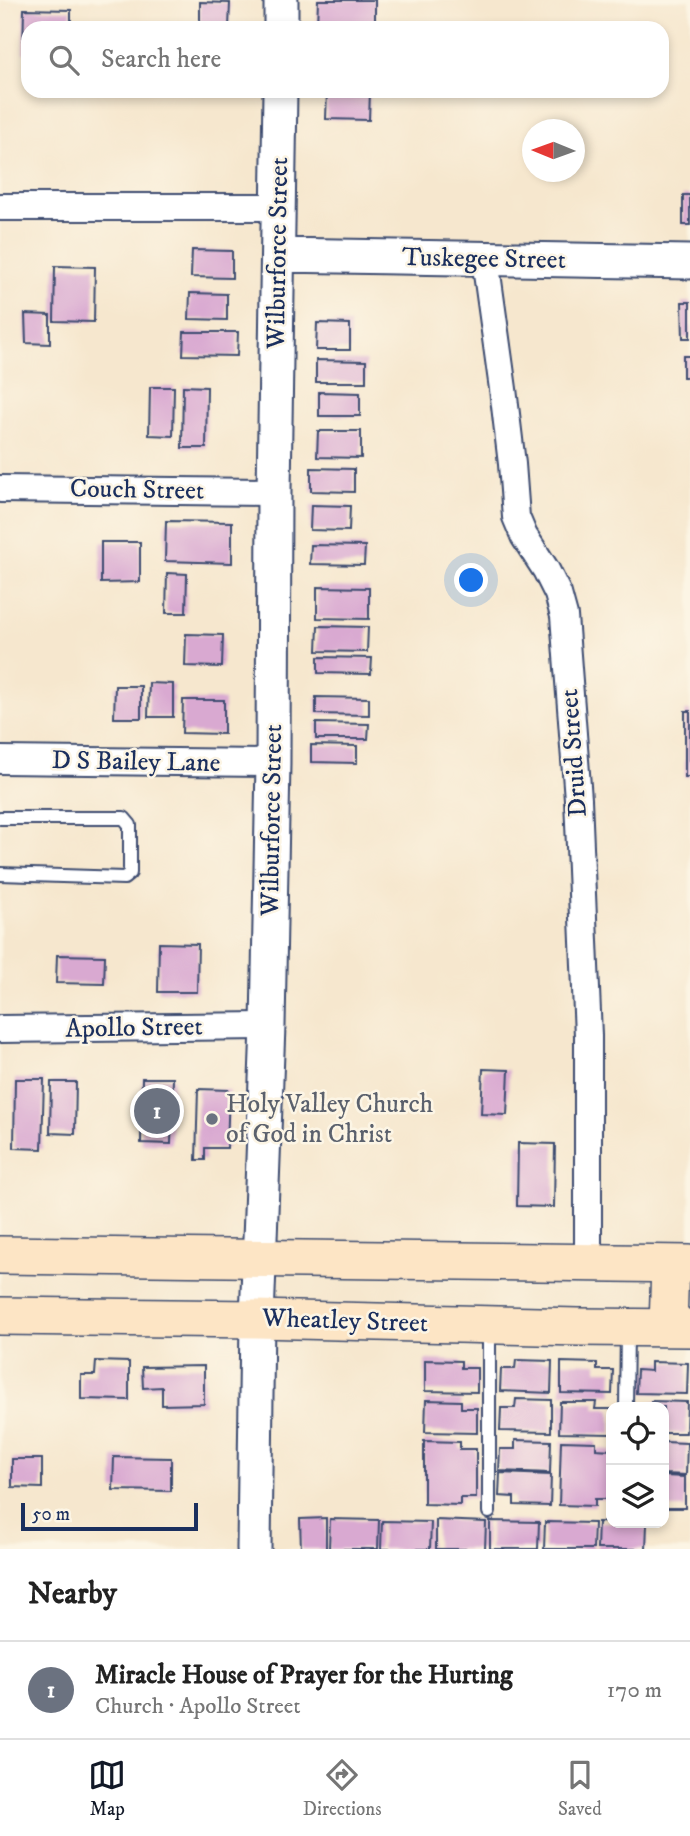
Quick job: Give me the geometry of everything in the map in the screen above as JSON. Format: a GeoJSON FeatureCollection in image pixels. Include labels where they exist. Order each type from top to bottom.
{"type":"FeatureCollection","features":[{"type":"Feature","properties":{"kind":"main road"},"geometry":{"type":"LineString","coordinates":[[0,1255],[680,1264],[679,1328]]}},
{"type":"Feature","properties":{"kind":"main road","name":"Wheatley Street"},"geometry":{"type":"LineString","coordinates":[[0,1316],[679,1328]]}},
{"type":"Feature","properties":{"kind":"street"},"geometry":{"type":"LineString","coordinates":[[281,0],[281,21]]}},
{"type":"Feature","properties":{"kind":"street","name":"Wilburforce Street"},"geometry":{"type":"LineString","coordinates":[[254,1549],[257,1319],[268,1026],[273,763],[280,98]]}},
{"type":"Feature","properties":{"kind":"street"},"geometry":{"type":"LineString","coordinates":[[0,207],[278,207]]}},
{"type":"Feature","properties":{"kind":"street","name":"Tuskegee Street"},"geometry":{"type":"LineString","coordinates":[[278,256],[690,262]]}},
{"type":"Feature","properties":{"kind":"street","name":"Druid Street"},"geometry":{"type":"LineString","coordinates":[[485,259],[503,389],[516,517],[558,594],[564,616],[578,799],[588,1036],[588,1262]]}},
{"type":"Feature","properties":{"kind":"street","name":"Couch Street"},"geometry":{"type":"LineString","coordinates":[[0,489],[274,492]]}},
{"type":"Feature","properties":{"kind":"street","name":"D S Bailey Lane"},"geometry":{"type":"LineString","coordinates":[[0,760],[273,763]]}},
{"type":"Feature","properties":{"kind":"street","name":"Apollo Street"},"geometry":{"type":"LineString","coordinates":[[0,1029],[268,1026]]}},
{"type":"Feature","properties":{"kind":"lane"},"geometry":{"type":"LineString","coordinates":[[0,818],[124,818],[130,825],[130,873],[124,878],[0,874]]}},
{"type":"Feature","properties":{"kind":"lane"},"geometry":{"type":"LineString","coordinates":[[489,1325],[489,1512]]}},
{"type":"Feature","properties":{"kind":"lane"},"geometry":{"type":"LineString","coordinates":[[625,1402],[627,1328]]}},
{"type":"Feature","properties":{"kind":"building"},"geometry":{"type":"Polygon","coordinates":[[[318,0],[375,0],[375,21],[317,21],[318,0]]]}},
{"type":"Feature","properties":{"kind":"building"},"geometry":{"type":"Polygon","coordinates":[[[200,2],[230,3],[229,21],[200,21],[200,2]]]}},
{"type":"Feature","properties":{"kind":"building"},"geometry":{"type":"Polygon","coordinates":[[[24,9],[71,10],[71,21],[24,21],[24,9]]]}},
{"type":"Feature","properties":{"kind":"building"},"geometry":{"type":"Polygon","coordinates":[[[327,98],[370,98],[369,120],[326,119],[327,98]]]}},
{"type":"Feature","properties":{"kind":"building"},"geometry":{"type":"Polygon","coordinates":[[[683,195],[690,195],[690,225],[683,225],[683,195]]]}},
{"type":"Feature","properties":{"kind":"building"},"geometry":{"type":"Polygon","coordinates":[[[192,250],[232,251],[232,278],[191,277],[192,250]]]}},
{"type":"Feature","properties":{"kind":"building"},"geometry":{"type":"Polygon","coordinates":[[[55,266],[95,267],[94,322],[54,321],[55,266]]]}},
{"type":"Feature","properties":{"kind":"building"},"geometry":{"type":"Polygon","coordinates":[[[190,293],[227,294],[227,320],[189,319],[190,293]]]}},
{"type":"Feature","properties":{"kind":"building"},"geometry":{"type":"Polygon","coordinates":[[[682,302],[690,302],[690,338],[683,338],[682,302]]]}},
{"type":"Feature","properties":{"kind":"building"},"geometry":{"type":"Polygon","coordinates":[[[25,314],[50,315],[50,344],[26,343],[25,314]]]}},
{"type":"Feature","properties":{"kind":"building"},"geometry":{"type":"Polygon","coordinates":[[[317,323],[350,324],[350,350],[316,350],[317,323]]]}},
{"type":"Feature","properties":{"kind":"building"},"geometry":{"type":"Polygon","coordinates":[[[184,332],[238,332],[237,356],[183,355],[184,332]]]}},
{"type":"Feature","properties":{"kind":"building"},"geometry":{"type":"Polygon","coordinates":[[[683,356],[690,356],[690,377],[683,377],[683,356]]]}},
{"type":"Feature","properties":{"kind":"building"},"geometry":{"type":"Polygon","coordinates":[[[316,360],[366,361],[366,382],[316,382],[316,360]]]}},
{"type":"Feature","properties":{"kind":"building"},"geometry":{"type":"Polygon","coordinates":[[[183,386],[207,387],[206,448],[182,448],[183,386]]]}},
{"type":"Feature","properties":{"kind":"building"},"geometry":{"type":"Polygon","coordinates":[[[150,387],[174,387],[173,436],[149,435],[150,387]]]}},
{"type":"Feature","properties":{"kind":"building"},"geometry":{"type":"Polygon","coordinates":[[[319,392],[360,393],[360,416],[319,416],[319,392]]]}},
{"type":"Feature","properties":{"kind":"building"},"geometry":{"type":"Polygon","coordinates":[[[318,431],[361,431],[361,458],[317,457],[318,431]]]}},
{"type":"Feature","properties":{"kind":"building"},"geometry":{"type":"Polygon","coordinates":[[[311,468],[354,469],[354,492],[311,491],[311,468]]]}},
{"type":"Feature","properties":{"kind":"building"},"geometry":{"type":"Polygon","coordinates":[[[311,505],[350,506],[349,531],[310,530],[311,505]]]}},
{"type":"Feature","properties":{"kind":"building"},"geometry":{"type":"Polygon","coordinates":[[[166,521],[232,522],[232,563],[165,561],[166,521]]]}},
{"type":"Feature","properties":{"kind":"building"},"geometry":{"type":"Polygon","coordinates":[[[101,542],[140,542],[140,582],[101,583],[101,542]]]}},
{"type":"Feature","properties":{"kind":"building"},"geometry":{"type":"Polygon","coordinates":[[[311,545],[365,546],[364,565],[310,564],[311,545]]]}},
{"type":"Feature","properties":{"kind":"building"},"geometry":{"type":"Polygon","coordinates":[[[167,573],[187,574],[186,613],[166,613],[167,573]]]}},
{"type":"Feature","properties":{"kind":"building"},"geometry":{"type":"Polygon","coordinates":[[[317,587],[369,588],[369,619],[317,618],[317,587]]]}},
{"type":"Feature","properties":{"kind":"building"},"geometry":{"type":"Polygon","coordinates":[[[318,626],[368,627],[367,652],[317,651],[318,626]]]}},
{"type":"Feature","properties":{"kind":"building"},"geometry":{"type":"Polygon","coordinates":[[[186,634],[223,635],[222,667],[185,666],[186,634]]]}},
{"type":"Feature","properties":{"kind":"building"},"geometry":{"type":"Polygon","coordinates":[[[318,657],[372,658],[371,674],[318,673],[318,657]]]}},
{"type":"Feature","properties":{"kind":"building"},"geometry":{"type":"Polygon","coordinates":[[[149,683],[173,684],[173,717],[148,717],[149,683]]]}},
{"type":"Feature","properties":{"kind":"building"},"geometry":{"type":"Polygon","coordinates":[[[115,686],[141,686],[141,718],[114,718],[115,686]]]}},
{"type":"Feature","properties":{"kind":"building"},"geometry":{"type":"Polygon","coordinates":[[[316,697],[369,698],[369,715],[316,714],[316,697]]]}},
{"type":"Feature","properties":{"kind":"building"},"geometry":{"type":"Polygon","coordinates":[[[183,700],[224,700],[224,734],[182,733],[183,700]]]}},
{"type":"Feature","properties":{"kind":"building"},"geometry":{"type":"Polygon","coordinates":[[[685,711],[690,711],[690,777],[685,777],[685,711]]]}},
{"type":"Feature","properties":{"kind":"building"},"geometry":{"type":"Polygon","coordinates":[[[316,723],[369,724],[368,739],[316,739],[316,723]]]}},
{"type":"Feature","properties":{"kind":"building"},"geometry":{"type":"Polygon","coordinates":[[[311,745],[357,746],[357,763],[311,762],[311,745]]]}},
{"type":"Feature","properties":{"kind":"building"},"geometry":{"type":"Polygon","coordinates":[[[159,943],[198,944],[197,992],[158,992],[159,943]]]}},
{"type":"Feature","properties":{"kind":"building"},"geometry":{"type":"Polygon","coordinates":[[[57,955],[105,956],[104,984],[56,983],[57,955]]]}},
{"type":"Feature","properties":{"kind":"building"},"geometry":{"type":"Polygon","coordinates":[[[483,1069],[509,1070],[507,1115],[481,1114],[483,1069]]]}},
{"type":"Feature","properties":{"kind":"building"},"geometry":{"type":"Polygon","coordinates":[[[142,1078],[173,1078],[171,1144],[141,1143],[142,1078]]]}},
{"type":"Feature","properties":{"kind":"building"},"geometry":{"type":"Polygon","coordinates":[[[15,1079],[44,1079],[42,1149],[14,1148],[15,1079]]]}},
{"type":"Feature","properties":{"kind":"building"},"geometry":{"type":"Polygon","coordinates":[[[51,1082],[76,1082],[75,1134],[50,1133],[51,1082]]]}},
{"type":"Feature","properties":{"kind":"building","name":"Holy Valley Church of God in Christ"},"geometry":{"type":"Polygon","coordinates":[[[198,1089],[229,1090],[227,1148],[205,1148],[205,1160],[196,1160],[198,1089]]]}},
{"type":"Feature","properties":{"kind":"building"},"geometry":{"type":"Polygon","coordinates":[[[518,1143],[555,1144],[554,1207],[517,1206],[518,1143]]]}},
{"type":"Feature","properties":{"kind":"building"},"geometry":{"type":"Polygon","coordinates":[[[425,1360],[461,1361],[461,1368],[477,1368],[477,1392],[425,1391],[425,1360]]]}},
{"type":"Feature","properties":{"kind":"building"},"geometry":{"type":"Polygon","coordinates":[[[516,1360],[552,1361],[551,1393],[500,1391],[501,1369],[515,1369],[516,1360]]]}},
{"type":"Feature","properties":{"kind":"building"},"geometry":{"type":"Polygon","coordinates":[[[96,1361],[129,1362],[129,1400],[81,1399],[81,1375],[95,1375],[96,1361]]]}},
{"type":"Feature","properties":{"kind":"building"},"geometry":{"type":"Polygon","coordinates":[[[561,1362],[597,1363],[597,1370],[613,1370],[612,1394],[561,1393],[561,1362]]]}},
{"type":"Feature","properties":{"kind":"building"},"geometry":{"type":"Polygon","coordinates":[[[651,1362],[688,1363],[687,1394],[636,1393],[637,1370],[651,1371],[651,1362]]]}},
{"type":"Feature","properties":{"kind":"building"},"geometry":{"type":"Polygon","coordinates":[[[204,1366],[204,1404],[162,1405],[162,1387],[143,1388],[142,1367],[204,1366]]]}},
{"type":"Feature","properties":{"kind":"building"},"geometry":{"type":"Polygon","coordinates":[[[516,1399],[551,1400],[551,1432],[500,1431],[501,1408],[515,1408],[516,1399]]]}},
{"type":"Feature","properties":{"kind":"building"},"geometry":{"type":"Polygon","coordinates":[[[426,1400],[461,1401],[461,1408],[477,1408],[477,1433],[425,1432],[426,1400]]]}},
{"type":"Feature","properties":{"kind":"building"},"geometry":{"type":"Polygon","coordinates":[[[651,1401],[687,1402],[686,1433],[669,1433],[669,1402],[651,1401]]]}},
{"type":"Feature","properties":{"kind":"building"},"geometry":{"type":"Polygon","coordinates":[[[560,1402],[596,1402],[595,1409],[606,1409],[606,1434],[559,1433],[560,1402]]]}},
{"type":"Feature","properties":{"kind":"building"},"geometry":{"type":"Polygon","coordinates":[[[515,1440],[551,1441],[550,1473],[499,1471],[500,1449],[515,1449],[515,1440]]]}},
{"type":"Feature","properties":{"kind":"building"},"geometry":{"type":"Polygon","coordinates":[[[424,1441],[460,1442],[460,1449],[476,1449],[476,1498],[460,1498],[460,1505],[424,1504],[424,1441]]]}},
{"type":"Feature","properties":{"kind":"building"},"geometry":{"type":"Polygon","coordinates":[[[561,1441],[596,1442],[596,1449],[606,1450],[606,1499],[595,1499],[595,1506],[559,1505],[561,1441]]]}},
{"type":"Feature","properties":{"kind":"building"},"geometry":{"type":"Polygon","coordinates":[[[669,1442],[687,1443],[686,1475],[669,1474],[669,1442]]]}},
{"type":"Feature","properties":{"kind":"building"},"geometry":{"type":"Polygon","coordinates":[[[114,1457],[171,1458],[171,1491],[113,1490],[114,1457]]]}},
{"type":"Feature","properties":{"kind":"building"},"geometry":{"type":"Polygon","coordinates":[[[12,1459],[42,1459],[42,1488],[12,1487],[12,1459]]]}},
{"type":"Feature","properties":{"kind":"building"},"geometry":{"type":"Polygon","coordinates":[[[500,1473],[551,1475],[550,1506],[514,1505],[514,1497],[499,1496],[500,1473]]]}},
{"type":"Feature","properties":{"kind":"building"},"geometry":{"type":"Polygon","coordinates":[[[669,1476],[685,1477],[685,1508],[669,1508],[669,1476]]]}},
{"type":"Feature","properties":{"kind":"building"},"geometry":{"type":"Polygon","coordinates":[[[326,1518],[326,1549],[301,1549],[300,1519],[326,1518]]]}},
{"type":"Feature","properties":{"kind":"building"},"geometry":{"type":"Polygon","coordinates":[[[330,1519],[379,1520],[378,1549],[329,1549],[330,1519]]]}},
{"type":"Feature","properties":{"kind":"building"},"geometry":{"type":"Polygon","coordinates":[[[436,1520],[486,1522],[485,1549],[436,1549],[436,1520]]]}},
{"type":"Feature","properties":{"kind":"building"},"geometry":{"type":"Polygon","coordinates":[[[382,1521],[431,1522],[430,1549],[381,1549],[382,1521]]]}},
{"type":"Feature","properties":{"kind":"building"},"geometry":{"type":"Polygon","coordinates":[[[490,1521],[539,1522],[538,1549],[490,1549],[490,1521]]]}},
{"type":"Feature","properties":{"kind":"building"},"geometry":{"type":"Polygon","coordinates":[[[545,1522],[594,1523],[593,1549],[544,1549],[545,1522]]]}},
{"type":"Feature","properties":{"kind":"building"},"geometry":{"type":"Polygon","coordinates":[[[598,1522],[606,1522],[606,1528],[647,1528],[646,1549],[597,1549],[598,1522]]]}},
{"type":"Feature","properties":{"kind":"place","name":"Miracle House of Prayer for the Hurting"},"geometry":{"type":"Point","coordinates":[157,1111]}},
{"type":"Feature","properties":{"kind":"place","name":"Holy Valley Church of God in Christ"},"geometry":{"type":"Point","coordinates":[212,1119]}}]}
